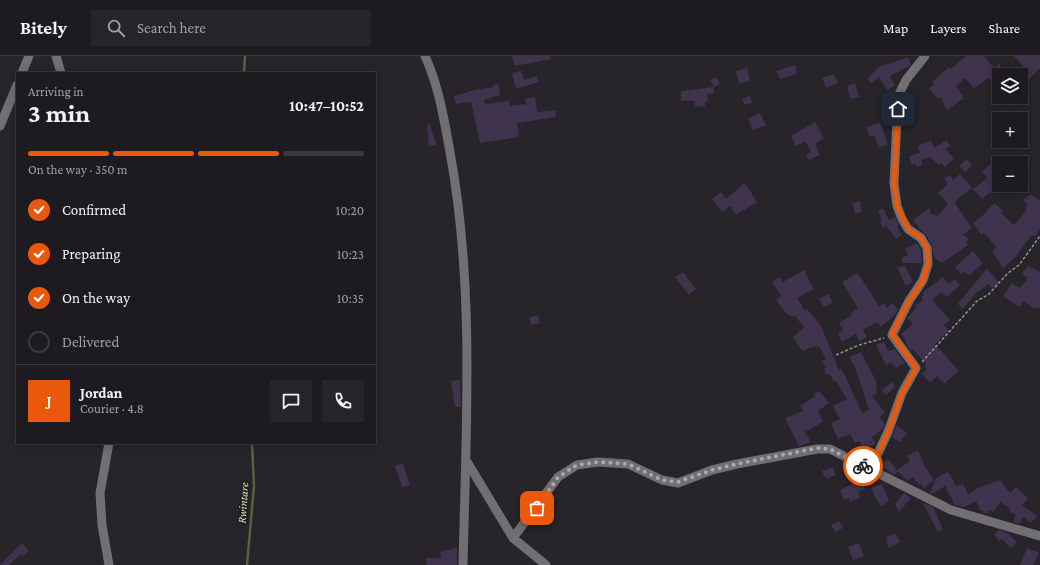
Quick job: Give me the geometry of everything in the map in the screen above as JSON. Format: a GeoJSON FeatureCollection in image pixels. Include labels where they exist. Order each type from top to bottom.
{"type":"FeatureCollection","features":[{"type":"Feature","properties":{"kind":"street"},"geometry":{"type":"LineString","coordinates":[[22,72],[29,56]]}},
{"type":"Feature","properties":{"kind":"street"},"geometry":{"type":"LineString","coordinates":[[56,56],[61,72]]}},
{"type":"Feature","properties":{"kind":"street"},"geometry":{"type":"LineString","coordinates":[[425,56],[434,75],[441,103],[458,194],[467,320],[466,460],[463,565]]}},
{"type":"Feature","properties":{"kind":"street"},"geometry":{"type":"LineString","coordinates":[[870,470],[888,432],[902,393],[916,368],[892,334],[909,301],[923,280],[928,264],[927,248],[921,238],[908,229],[900,212],[894,183],[898,96],[906,80],[925,56]]}},
{"type":"Feature","properties":{"kind":"street"},"geometry":{"type":"LineString","coordinates":[[0,126],[16,87]]}},
{"type":"Feature","properties":{"kind":"street"},"geometry":{"type":"LineString","coordinates":[[109,444],[100,493],[102,525],[109,565]]}},
{"type":"Feature","properties":{"kind":"street"},"geometry":{"type":"LineString","coordinates":[[514,538],[558,477],[577,465],[598,462],[628,464],[662,480],[678,482],[712,470],[817,448],[830,449],[951,510],[1040,536]]}},
{"type":"Feature","properties":{"kind":"street"},"geometry":{"type":"LineString","coordinates":[[466,460],[514,538],[546,565]]}},
{"type":"Feature","properties":{"kind":"path"},"geometry":{"type":"LineString","coordinates":[[916,368],[977,301],[990,294],[1007,274],[1019,265],[1040,236]]}},
{"type":"Feature","properties":{"kind":"path"},"geometry":{"type":"LineString","coordinates":[[836,355],[859,345],[874,342],[892,334]]}},
{"type":"Feature","properties":{"kind":"building"},"geometry":{"type":"Polygon","coordinates":[[[512,56],[550,56],[551,59],[515,66],[512,56]]]}},
{"type":"Feature","properties":{"kind":"building"},"geometry":{"type":"Polygon","coordinates":[[[966,56],[984,56],[994,68],[992,68],[992,82],[989,78],[974,88],[965,78],[956,86],[964,98],[947,110],[940,97],[938,99],[929,89],[934,84],[932,82],[943,72],[949,67],[951,69],[966,56]]]}},
{"type":"Feature","properties":{"kind":"building"},"geometry":{"type":"Polygon","coordinates":[[[1014,56],[1040,56],[1040,68],[1028,81],[1028,68],[1021,68],[1023,66],[1014,56]]]}},
{"type":"Feature","properties":{"kind":"building"},"geometry":{"type":"Polygon","coordinates":[[[908,57],[911,65],[890,76],[895,86],[887,90],[879,77],[871,83],[867,79],[879,67],[908,57]]]}},
{"type":"Feature","properties":{"kind":"building"},"geometry":{"type":"Polygon","coordinates":[[[999,64],[1002,68],[994,68],[999,64]]]}},
{"type":"Feature","properties":{"kind":"building"},"geometry":{"type":"Polygon","coordinates":[[[795,65],[797,74],[780,79],[776,71],[795,65]]]}},
{"type":"Feature","properties":{"kind":"building"},"geometry":{"type":"Polygon","coordinates":[[[747,68],[750,81],[739,84],[736,71],[747,68]]]}},
{"type":"Feature","properties":{"kind":"building"},"geometry":{"type":"Polygon","coordinates":[[[521,71],[524,80],[537,76],[539,82],[516,89],[512,73],[521,71]]]}},
{"type":"Feature","properties":{"kind":"building"},"geometry":{"type":"Polygon","coordinates":[[[834,74],[838,83],[826,88],[822,78],[834,74]]]}},
{"type":"Feature","properties":{"kind":"building"},"geometry":{"type":"Polygon","coordinates":[[[717,77],[720,84],[714,87],[710,80],[717,77]]]}},
{"type":"Feature","properties":{"kind":"building"},"geometry":{"type":"Polygon","coordinates":[[[855,83],[859,97],[850,99],[847,86],[855,83]]]}},
{"type":"Feature","properties":{"kind":"building"},"geometry":{"type":"Polygon","coordinates":[[[499,84],[500,95],[484,100],[485,104],[509,101],[510,106],[526,104],[525,99],[535,97],[537,112],[555,110],[556,117],[517,123],[519,137],[480,143],[471,102],[456,104],[454,96],[468,91],[493,87],[493,85],[499,84]]]}},
{"type":"Feature","properties":{"kind":"building"},"geometry":{"type":"Polygon","coordinates":[[[713,87],[714,93],[707,94],[708,101],[705,101],[705,106],[695,107],[695,101],[681,101],[681,91],[713,87]]]}},
{"type":"Feature","properties":{"kind":"building"},"geometry":{"type":"Polygon","coordinates":[[[750,96],[752,103],[744,105],[742,99],[750,96]]]}},
{"type":"Feature","properties":{"kind":"building"},"geometry":{"type":"Polygon","coordinates":[[[760,113],[766,125],[753,130],[748,119],[760,113]]]}},
{"type":"Feature","properties":{"kind":"building"},"geometry":{"type":"Polygon","coordinates":[[[815,122],[824,138],[815,144],[820,155],[809,160],[806,154],[811,152],[805,141],[796,146],[791,136],[815,122]]]}},
{"type":"Feature","properties":{"kind":"building"},"geometry":{"type":"Polygon","coordinates":[[[880,122],[888,144],[879,148],[874,136],[870,137],[866,128],[880,122]]]}},
{"type":"Feature","properties":{"kind":"building"},"geometry":{"type":"Polygon","coordinates":[[[427,124],[429,124],[437,145],[429,146],[427,124]]]}},
{"type":"Feature","properties":{"kind":"building"},"geometry":{"type":"Polygon","coordinates":[[[931,140],[934,148],[947,140],[950,146],[945,149],[954,158],[945,167],[941,163],[939,165],[930,157],[921,160],[923,165],[916,167],[915,164],[912,165],[909,156],[920,153],[918,146],[931,140]]]}},
{"type":"Feature","properties":{"kind":"building"},"geometry":{"type":"Polygon","coordinates":[[[967,159],[972,165],[965,172],[959,166],[967,159]]]}},
{"type":"Feature","properties":{"kind":"building"},"geometry":{"type":"Polygon","coordinates":[[[992,163],[992,191],[982,199],[973,189],[986,179],[987,177],[982,172],[992,163]]]}},
{"type":"Feature","properties":{"kind":"building"},"geometry":{"type":"Polygon","coordinates":[[[960,174],[972,188],[956,200],[957,201],[955,203],[972,228],[963,235],[969,239],[966,242],[968,245],[942,263],[940,261],[939,262],[933,255],[932,245],[926,235],[918,228],[919,227],[913,220],[929,208],[931,214],[938,216],[948,204],[938,193],[948,184],[944,178],[950,175],[953,180],[960,174]]]}},
{"type":"Feature","properties":{"kind":"building"},"geometry":{"type":"Polygon","coordinates":[[[745,183],[757,202],[736,215],[730,206],[722,212],[712,199],[721,192],[726,199],[745,183]]]}},
{"type":"Feature","properties":{"kind":"building"},"geometry":{"type":"Polygon","coordinates":[[[1031,194],[1040,201],[1040,229],[1035,237],[1032,235],[1013,260],[1003,268],[992,251],[996,247],[984,233],[981,235],[973,223],[988,211],[987,210],[995,203],[1003,211],[1001,213],[1014,225],[1027,210],[1025,208],[1028,206],[1023,200],[1031,194]]]}},
{"type":"Feature","properties":{"kind":"building"},"geometry":{"type":"Polygon","coordinates":[[[860,201],[862,212],[855,214],[852,203],[860,201]]]}},
{"type":"Feature","properties":{"kind":"building"},"geometry":{"type":"Polygon","coordinates":[[[883,208],[889,220],[895,217],[899,226],[897,227],[902,235],[896,239],[886,225],[883,228],[880,222],[882,221],[878,211],[883,208]]]}},
{"type":"Feature","properties":{"kind":"building"},"geometry":{"type":"Polygon","coordinates":[[[917,243],[921,250],[922,263],[903,263],[901,258],[908,255],[905,249],[917,243]]]}},
{"type":"Feature","properties":{"kind":"building"},"geometry":{"type":"Polygon","coordinates":[[[973,251],[983,263],[969,276],[964,271],[961,274],[955,267],[973,251]]]}},
{"type":"Feature","properties":{"kind":"building"},"geometry":{"type":"Polygon","coordinates":[[[905,266],[913,282],[906,286],[897,267],[905,266]]]}},
{"type":"Feature","properties":{"kind":"building"},"geometry":{"type":"Polygon","coordinates":[[[1028,266],[1040,272],[1040,309],[1035,307],[1035,309],[1023,301],[1020,307],[1003,296],[1012,283],[1020,288],[1028,278],[1022,274],[1028,266]]]}},
{"type":"Feature","properties":{"kind":"building"},"geometry":{"type":"Polygon","coordinates":[[[987,268],[999,283],[992,288],[988,284],[974,295],[963,309],[958,304],[987,268]]]}},
{"type":"Feature","properties":{"kind":"building"},"geometry":{"type":"Polygon","coordinates":[[[804,270],[814,289],[797,298],[805,311],[807,309],[821,326],[839,370],[841,369],[846,378],[862,413],[869,410],[855,367],[849,357],[861,352],[876,381],[877,393],[872,396],[885,413],[880,417],[885,424],[883,429],[872,437],[876,443],[864,450],[859,441],[855,443],[850,434],[838,439],[831,423],[840,419],[833,406],[847,399],[836,381],[834,382],[830,374],[827,375],[824,369],[826,368],[822,361],[826,359],[819,346],[802,351],[793,337],[804,327],[794,315],[792,317],[787,314],[776,300],[781,296],[772,282],[780,277],[783,282],[804,270]]]}},
{"type":"Feature","properties":{"kind":"building"},"geometry":{"type":"Polygon","coordinates":[[[683,272],[696,289],[689,295],[675,277],[683,272]]]}},
{"type":"Feature","properties":{"kind":"building"},"geometry":{"type":"Polygon","coordinates":[[[858,273],[879,306],[885,303],[887,308],[892,303],[898,309],[895,315],[881,327],[877,322],[863,330],[867,337],[859,341],[856,334],[842,342],[838,333],[843,330],[839,323],[852,315],[851,313],[858,308],[842,282],[858,273]]]}},
{"type":"Feature","properties":{"kind":"building"},"geometry":{"type":"Polygon","coordinates":[[[943,277],[949,284],[954,279],[960,285],[947,297],[941,292],[932,300],[950,320],[944,325],[949,331],[935,344],[959,371],[944,384],[937,376],[930,383],[922,374],[927,369],[924,366],[926,364],[912,349],[911,351],[905,342],[906,340],[901,334],[913,324],[907,318],[916,308],[915,306],[923,300],[921,297],[924,295],[922,293],[943,277]]]}},
{"type":"Feature","properties":{"kind":"building"},"geometry":{"type":"Polygon","coordinates":[[[828,294],[833,302],[824,307],[819,299],[828,294]]]}},
{"type":"Feature","properties":{"kind":"building"},"geometry":{"type":"Polygon","coordinates":[[[538,315],[540,323],[531,325],[529,318],[538,315]]]}},
{"type":"Feature","properties":{"kind":"building"},"geometry":{"type":"Polygon","coordinates":[[[884,342],[888,351],[895,349],[905,363],[896,368],[891,362],[886,365],[876,345],[884,342]]]}},
{"type":"Feature","properties":{"kind":"building"},"geometry":{"type":"Polygon","coordinates":[[[460,380],[461,407],[455,407],[451,381],[460,380]]]}},
{"type":"Feature","properties":{"kind":"building"},"geometry":{"type":"Polygon","coordinates":[[[892,382],[895,387],[886,395],[882,390],[892,382]]]}},
{"type":"Feature","properties":{"kind":"building"},"geometry":{"type":"Polygon","coordinates":[[[819,391],[829,403],[818,411],[823,422],[805,432],[811,442],[799,446],[785,418],[803,411],[800,406],[815,396],[814,394],[819,391]]]}},
{"type":"Feature","properties":{"kind":"building"},"geometry":{"type":"Polygon","coordinates":[[[897,425],[907,433],[900,442],[892,437],[897,425]]]}},
{"type":"Feature","properties":{"kind":"building"},"geometry":{"type":"Polygon","coordinates":[[[918,450],[925,467],[934,480],[924,488],[921,484],[919,485],[913,477],[907,481],[898,471],[895,475],[880,466],[888,459],[897,470],[910,461],[907,456],[918,450]]]}},
{"type":"Feature","properties":{"kind":"building"},"geometry":{"type":"Polygon","coordinates":[[[403,463],[410,485],[402,487],[395,466],[403,463]]]}},
{"type":"Feature","properties":{"kind":"building"},"geometry":{"type":"Polygon","coordinates":[[[833,467],[836,475],[826,479],[822,471],[833,467]]]}},
{"type":"Feature","properties":{"kind":"building"},"geometry":{"type":"Polygon","coordinates":[[[948,472],[956,486],[963,484],[968,494],[978,488],[1000,480],[1010,493],[1016,487],[1028,498],[1022,505],[1037,516],[1031,523],[1023,517],[1020,524],[1013,521],[1016,515],[1009,511],[1011,509],[1000,502],[993,512],[990,510],[987,514],[980,510],[976,501],[964,507],[955,505],[945,486],[932,494],[930,493],[936,478],[948,472]]]}},
{"type":"Feature","properties":{"kind":"building"},"geometry":{"type":"Polygon","coordinates":[[[860,480],[865,489],[858,492],[860,498],[850,502],[849,498],[844,500],[840,490],[860,480]]]}},
{"type":"Feature","properties":{"kind":"building"},"geometry":{"type":"Polygon","coordinates":[[[882,484],[889,501],[882,506],[876,499],[871,488],[882,484]]]}},
{"type":"Feature","properties":{"kind":"building"},"geometry":{"type":"Polygon","coordinates":[[[904,493],[911,498],[899,512],[895,504],[904,493]]]}},
{"type":"Feature","properties":{"kind":"building"},"geometry":{"type":"Polygon","coordinates":[[[923,503],[933,507],[943,529],[938,532],[923,503]]]}},
{"type":"Feature","properties":{"kind":"building"},"geometry":{"type":"Polygon","coordinates":[[[839,521],[843,528],[835,532],[831,525],[839,521]]]}},
{"type":"Feature","properties":{"kind":"building"},"geometry":{"type":"Polygon","coordinates":[[[999,530],[1007,533],[1017,542],[1011,548],[1002,539],[999,541],[994,534],[999,530]]]}},
{"type":"Feature","properties":{"kind":"building"},"geometry":{"type":"Polygon","coordinates":[[[895,533],[900,542],[889,548],[886,537],[895,533]]]}},
{"type":"Feature","properties":{"kind":"building"},"geometry":{"type":"Polygon","coordinates":[[[22,543],[29,551],[22,556],[21,554],[9,565],[0,565],[22,543]]]}},
{"type":"Feature","properties":{"kind":"building"},"geometry":{"type":"Polygon","coordinates":[[[859,543],[864,556],[853,560],[848,547],[859,543]]]}},
{"type":"Feature","properties":{"kind":"building"},"geometry":{"type":"Polygon","coordinates":[[[457,548],[457,565],[427,565],[425,558],[441,558],[440,552],[457,548]]]}},
{"type":"Feature","properties":{"kind":"building"},"geometry":{"type":"Polygon","coordinates":[[[1027,548],[1039,553],[1033,565],[1020,565],[1027,548]]]}},
{"type":"Feature","properties":{"kind":"waterway","name":"Rwintare"},"geometry":{"type":"LineString","coordinates":[[244,72],[245,56]]}},
{"type":"Feature","properties":{"kind":"waterway","name":"Rwintare"},"geometry":{"type":"LineString","coordinates":[[247,565],[254,486],[252,444]]}},
{"type":"Feature","properties":{"kind":"way so far"},"geometry":{"type":"LineString","coordinates":[[537,508],[558,477],[577,465],[598,462],[628,464],[648,472],[662,480],[678,482],[712,470],[817,448],[830,449],[863,466]]}},
{"type":"Feature","properties":{"kind":"route"},"geometry":{"type":"LineString","coordinates":[[863,466],[870,470],[888,432],[902,393],[916,368],[901,349],[892,334],[915,290],[923,280],[928,264],[927,248],[921,238],[908,229],[897,206],[894,183],[898,109]]}}]}
